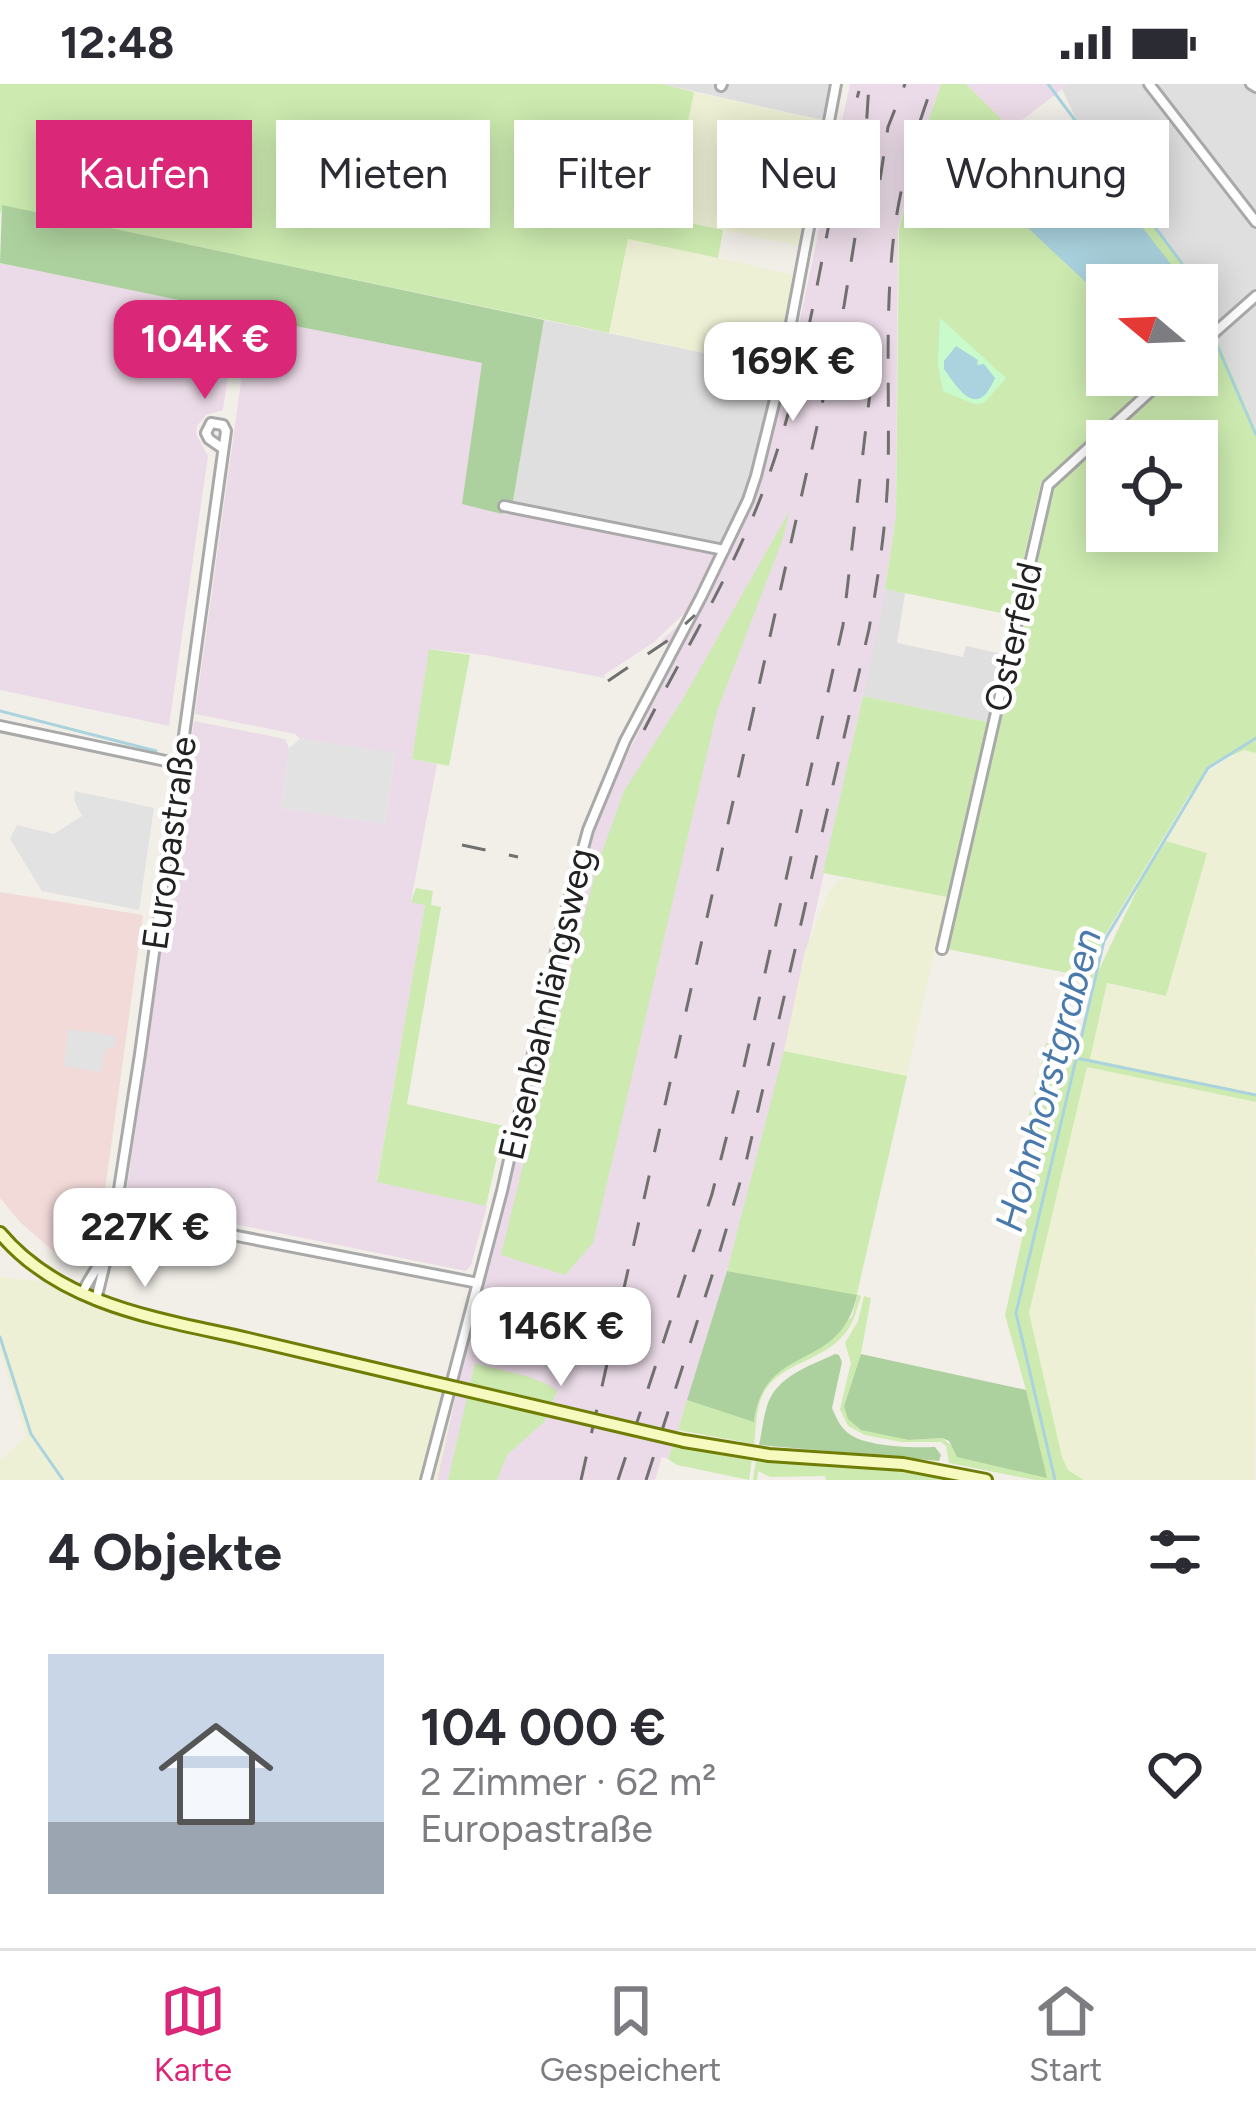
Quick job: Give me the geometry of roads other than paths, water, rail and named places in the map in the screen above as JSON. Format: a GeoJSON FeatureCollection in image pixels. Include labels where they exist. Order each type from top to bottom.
{"type":"FeatureCollection","features":[{"type":"Feature","properties":{"kind":"main road"},"geometry":{"type":"LineString","coordinates":[[0,1233],[30,1263],[81,1294],[182,1324],[684,1441],[769,1456],[903,1464],[986,1480]]}},
{"type":"Feature","properties":{"kind":"street","name":"Eisenbahnlängsweg"},"geometry":{"type":"LineString","coordinates":[[426,1480],[588,830],[632,724],[748,500],[770,423],[836,84]]}},
{"type":"Feature","properties":{"kind":"street"},"geometry":{"type":"LineString","coordinates":[[1149,84],[1256,222]]}},
{"type":"Feature","properties":{"kind":"street"},"geometry":{"type":"LineString","coordinates":[[1218,330],[1256,296]]}},
{"type":"Feature","properties":{"kind":"street","name":"Osterfeld"},"geometry":{"type":"LineString","coordinates":[[941,949],[1048,485],[1145,396]]}},
{"type":"Feature","properties":{"kind":"street","name":"Europastraße"},"geometry":{"type":"LineString","coordinates":[[126,1234],[117,1202],[222,448]]}},
{"type":"Feature","properties":{"kind":"street"},"geometry":{"type":"LineString","coordinates":[[504,506],[724,550]]}},
{"type":"Feature","properties":{"kind":"street"},"geometry":{"type":"LineString","coordinates":[[1,727],[180,764]]}},
{"type":"Feature","properties":{"kind":"street"},"geometry":{"type":"LineString","coordinates":[[81,1294],[126,1234],[149,1225],[180,1223],[478,1283]]}},
{"type":"Feature","properties":{"kind":"street"},"geometry":{"type":"LineString","coordinates":[[96,1300],[107,1257]]}},
{"type":"Feature","properties":{"kind":"water"},"geometry":{"type":"Polygon","coordinates":[[[1028,228],[1143,228],[1171,264],[1086,264],[1086,282],[1028,228]]]}},
{"type":"Feature","properties":{"kind":"water"},"geometry":{"type":"Polygon","coordinates":[[[956,346],[978,360],[977,365],[984,364],[995,378],[982,397],[969,398],[944,369],[944,361],[956,346]]]}},
{"type":"Feature","properties":{"kind":"waterway"},"geometry":{"type":"LineString","coordinates":[[1048,84],[1182,264]]}},
{"type":"Feature","properties":{"kind":"waterway"},"geometry":{"type":"LineString","coordinates":[[1218,347],[1256,435]]}},
{"type":"Feature","properties":{"kind":"waterway"},"geometry":{"type":"LineString","coordinates":[[0,711],[156,751]]}},
{"type":"Feature","properties":{"kind":"waterway","name":"Hohnhorstgraben"},"geometry":{"type":"LineString","coordinates":[[1055,1480],[1016,1313],[1104,941],[1208,768],[1256,738]]}},
{"type":"Feature","properties":{"kind":"waterway"},"geometry":{"type":"LineString","coordinates":[[1076,1058],[1256,1095]]}},
{"type":"Feature","properties":{"kind":"waterway"},"geometry":{"type":"LineString","coordinates":[[0,1337],[31,1434],[63,1480]]}},
{"type":"Feature","properties":{"kind":"railway"},"geometry":{"type":"LineString","coordinates":[[581,1480],[844,306],[862,194],[869,84]]}},
{"type":"Feature","properties":{"kind":"railway"},"geometry":{"type":"LineString","coordinates":[[880,180],[888,127],[905,84]]}},
{"type":"Feature","properties":{"kind":"railway"},"geometry":{"type":"LineString","coordinates":[[646,1480],[746,1162],[869,629],[887,494],[888,319],[895,226],[910,154],[933,84]]}},
{"type":"Feature","properties":{"kind":"railway"},"geometry":{"type":"LineString","coordinates":[[644,730],[727,573],[769,475],[797,381],[859,91]]}},
{"type":"Feature","properties":{"kind":"railway"},"geometry":{"type":"LineString","coordinates":[[618,1480],[712,1194],[741,1080],[843,625],[874,358]]}},
{"type":"Feature","properties":{"kind":"railway"},"geometry":{"type":"LineString","coordinates":[[608,681],[667,641],[695,615]]}},
{"type":"Feature","properties":{"kind":"railway"},"geometry":{"type":"LineString","coordinates":[[462,845],[518,857]]}}]}
